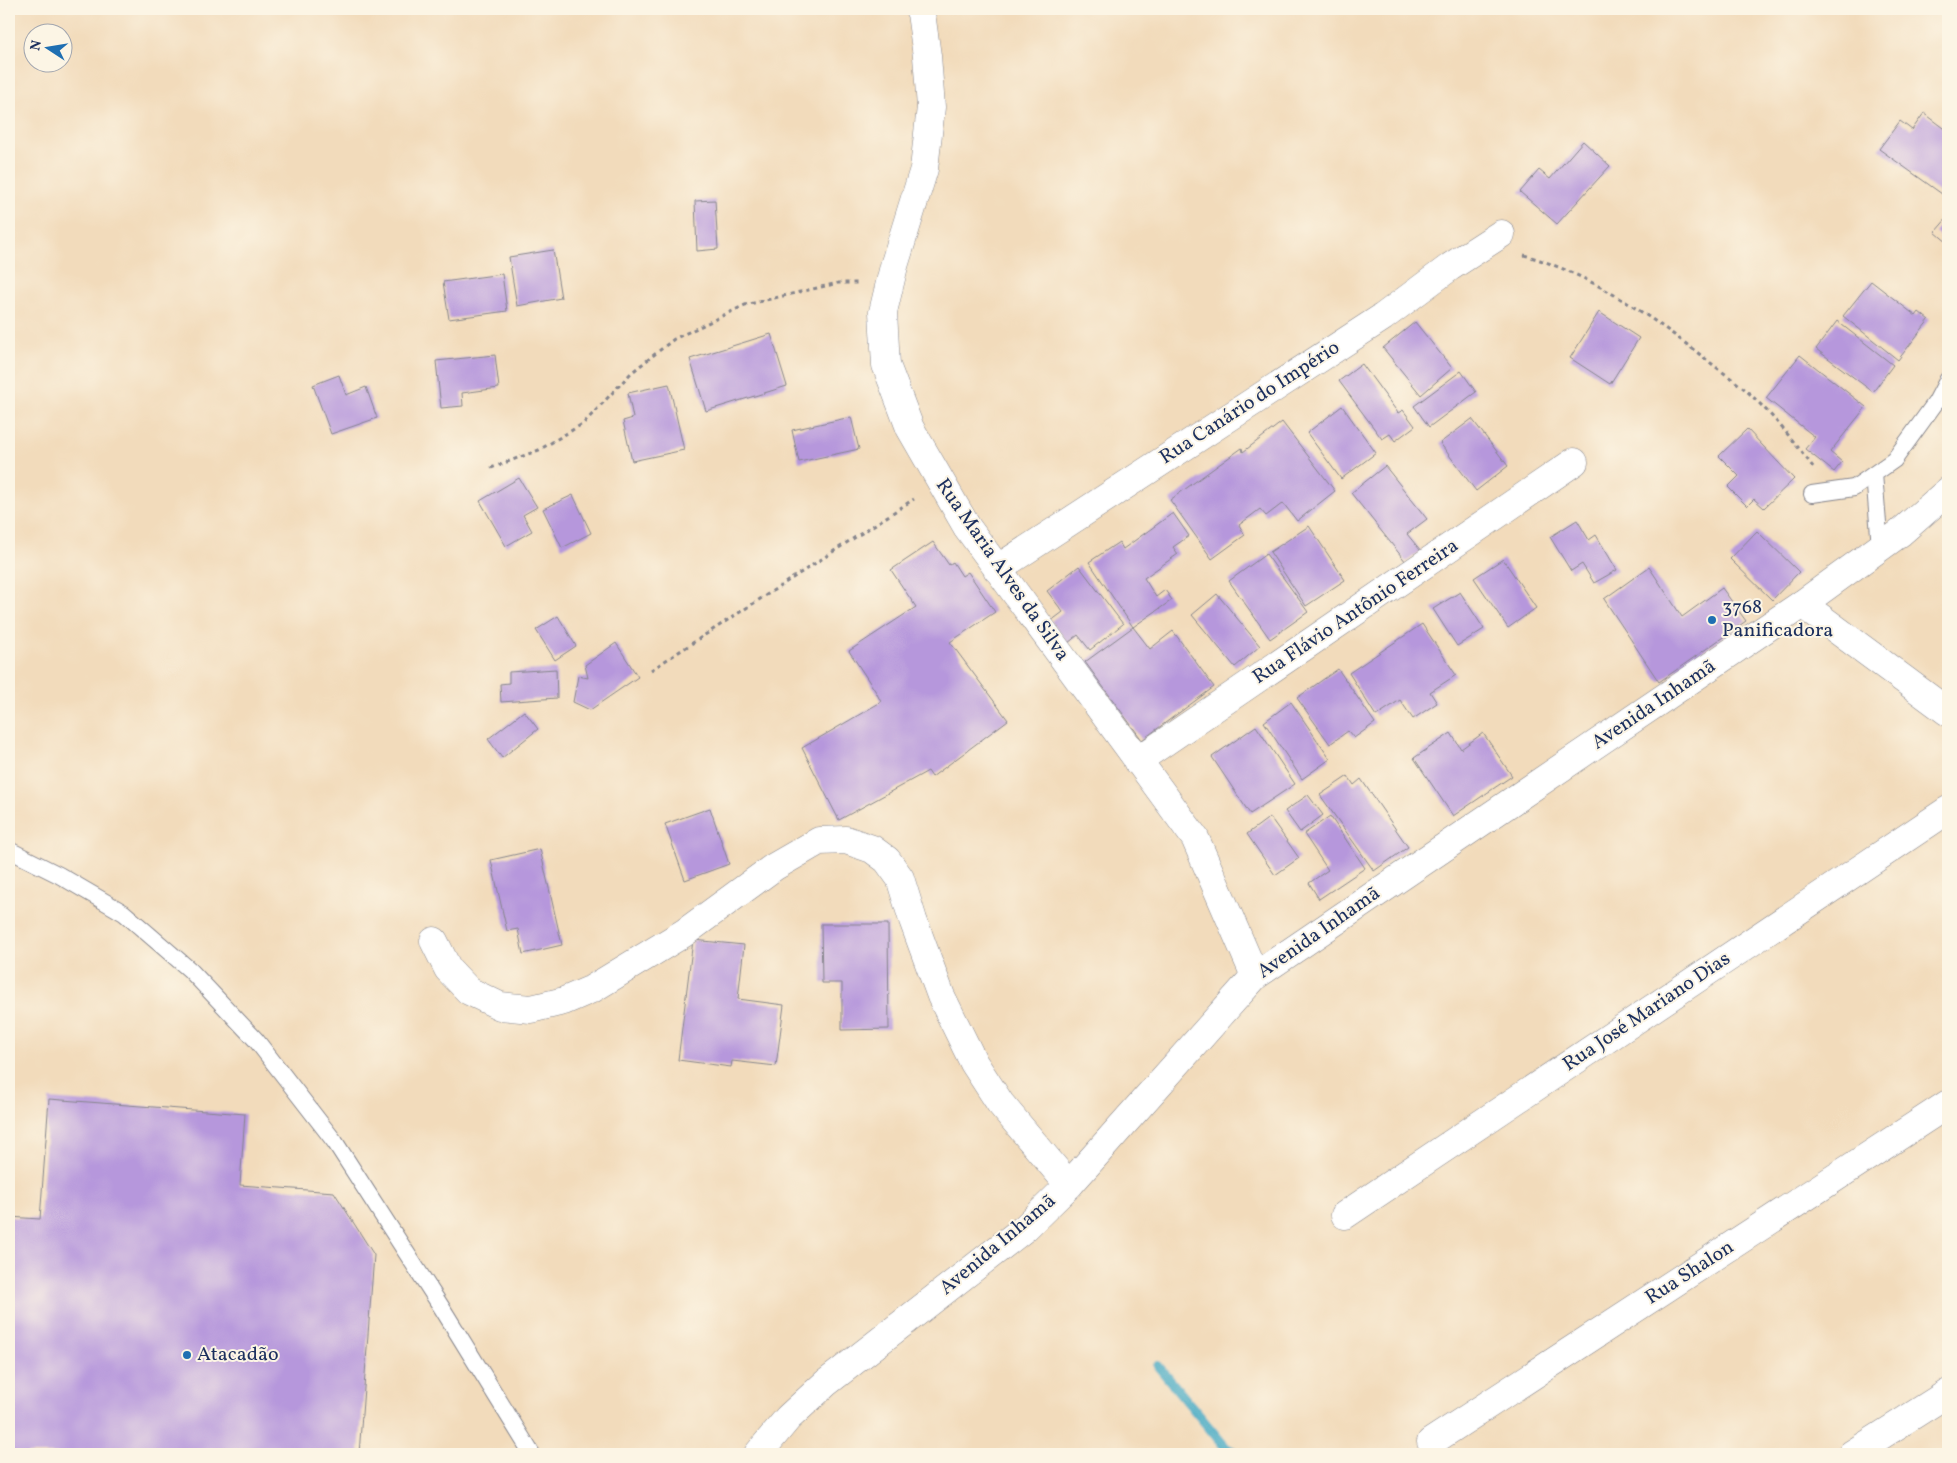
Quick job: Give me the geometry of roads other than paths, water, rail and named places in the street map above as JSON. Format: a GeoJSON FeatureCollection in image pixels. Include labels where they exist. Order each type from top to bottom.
{"type":"FeatureCollection","features":[{"type":"Feature","properties":{"kind":"street","name":"Rua Maria Alves da Silva"},"geometry":{"type":"LineString","coordinates":[[919,9],[927,56],[931,108],[924,169],[883,312],[886,365],[910,428],[967,527],[1195,838],[1255,976]]}},
{"type":"Feature","properties":{"kind":"street","name":"Rua Canário do Império"},"geometry":{"type":"LineString","coordinates":[[997,569],[1382,317],[1450,267],[1493,239]]}},
{"type":"Feature","properties":{"kind":"street","name":"Rua Flávio Antônio Ferreira"},"geometry":{"type":"LineString","coordinates":[[1137,761],[1574,462]]}},
{"type":"Feature","properties":{"kind":"street","name":"Avenida Inhamã"},"geometry":{"type":"LineString","coordinates":[[758,1454],[788,1418],[826,1383],[1025,1228],[1069,1185],[1255,976],[1802,604],[1900,533],[1948,491]]}},
{"type":"Feature","properties":{"kind":"street"},"geometry":{"type":"LineString","coordinates":[[1802,604],[1948,712]]}},
{"type":"Feature","properties":{"kind":"street","name":"Rua José Mariano Dias"},"geometry":{"type":"LineString","coordinates":[[1345,1215],[1948,810]]}},
{"type":"Feature","properties":{"kind":"street"},"geometry":{"type":"LineString","coordinates":[[434,941],[448,969],[469,991],[500,1006],[531,1009],[564,1001],[592,989],[684,933],[774,867],[819,841],[846,840],[872,850],[887,860],[900,878],[913,920],[942,996],[974,1063],[1000,1103],[1069,1185]]}},
{"type":"Feature","properties":{"kind":"street","name":"Rua Shalon"},"geometry":{"type":"LineString","coordinates":[[1431,1442],[1948,1104]]}},
{"type":"Feature","properties":{"kind":"street"},"geometry":{"type":"LineString","coordinates":[[1852,1454],[1948,1393]]}},
{"type":"Feature","properties":{"kind":"lane"},"geometry":{"type":"LineString","coordinates":[[1812,494],[1854,488],[1894,460],[1936,402],[1948,379]]}},
{"type":"Feature","properties":{"kind":"lane"},"geometry":{"type":"LineString","coordinates":[[1874,474],[1880,547]]}},
{"type":"Feature","properties":{"kind":"lane"},"geometry":{"type":"LineString","coordinates":[[9,850],[59,875],[124,914],[190,970],[256,1040],[335,1142],[442,1308],[532,1454]]}},
{"type":"Feature","properties":{"kind":"waterway"},"geometry":{"type":"LineString","coordinates":[[1158,1366],[1226,1448],[1238,1454]]}},
{"type":"Feature","properties":{"kind":"place","name":"3768 Panificadora"},"geometry":{"type":"Point","coordinates":[1712,620]}},
{"type":"Feature","properties":{"kind":"place","name":"Atacadão"},"geometry":{"type":"Point","coordinates":[187,1355]}}]}
